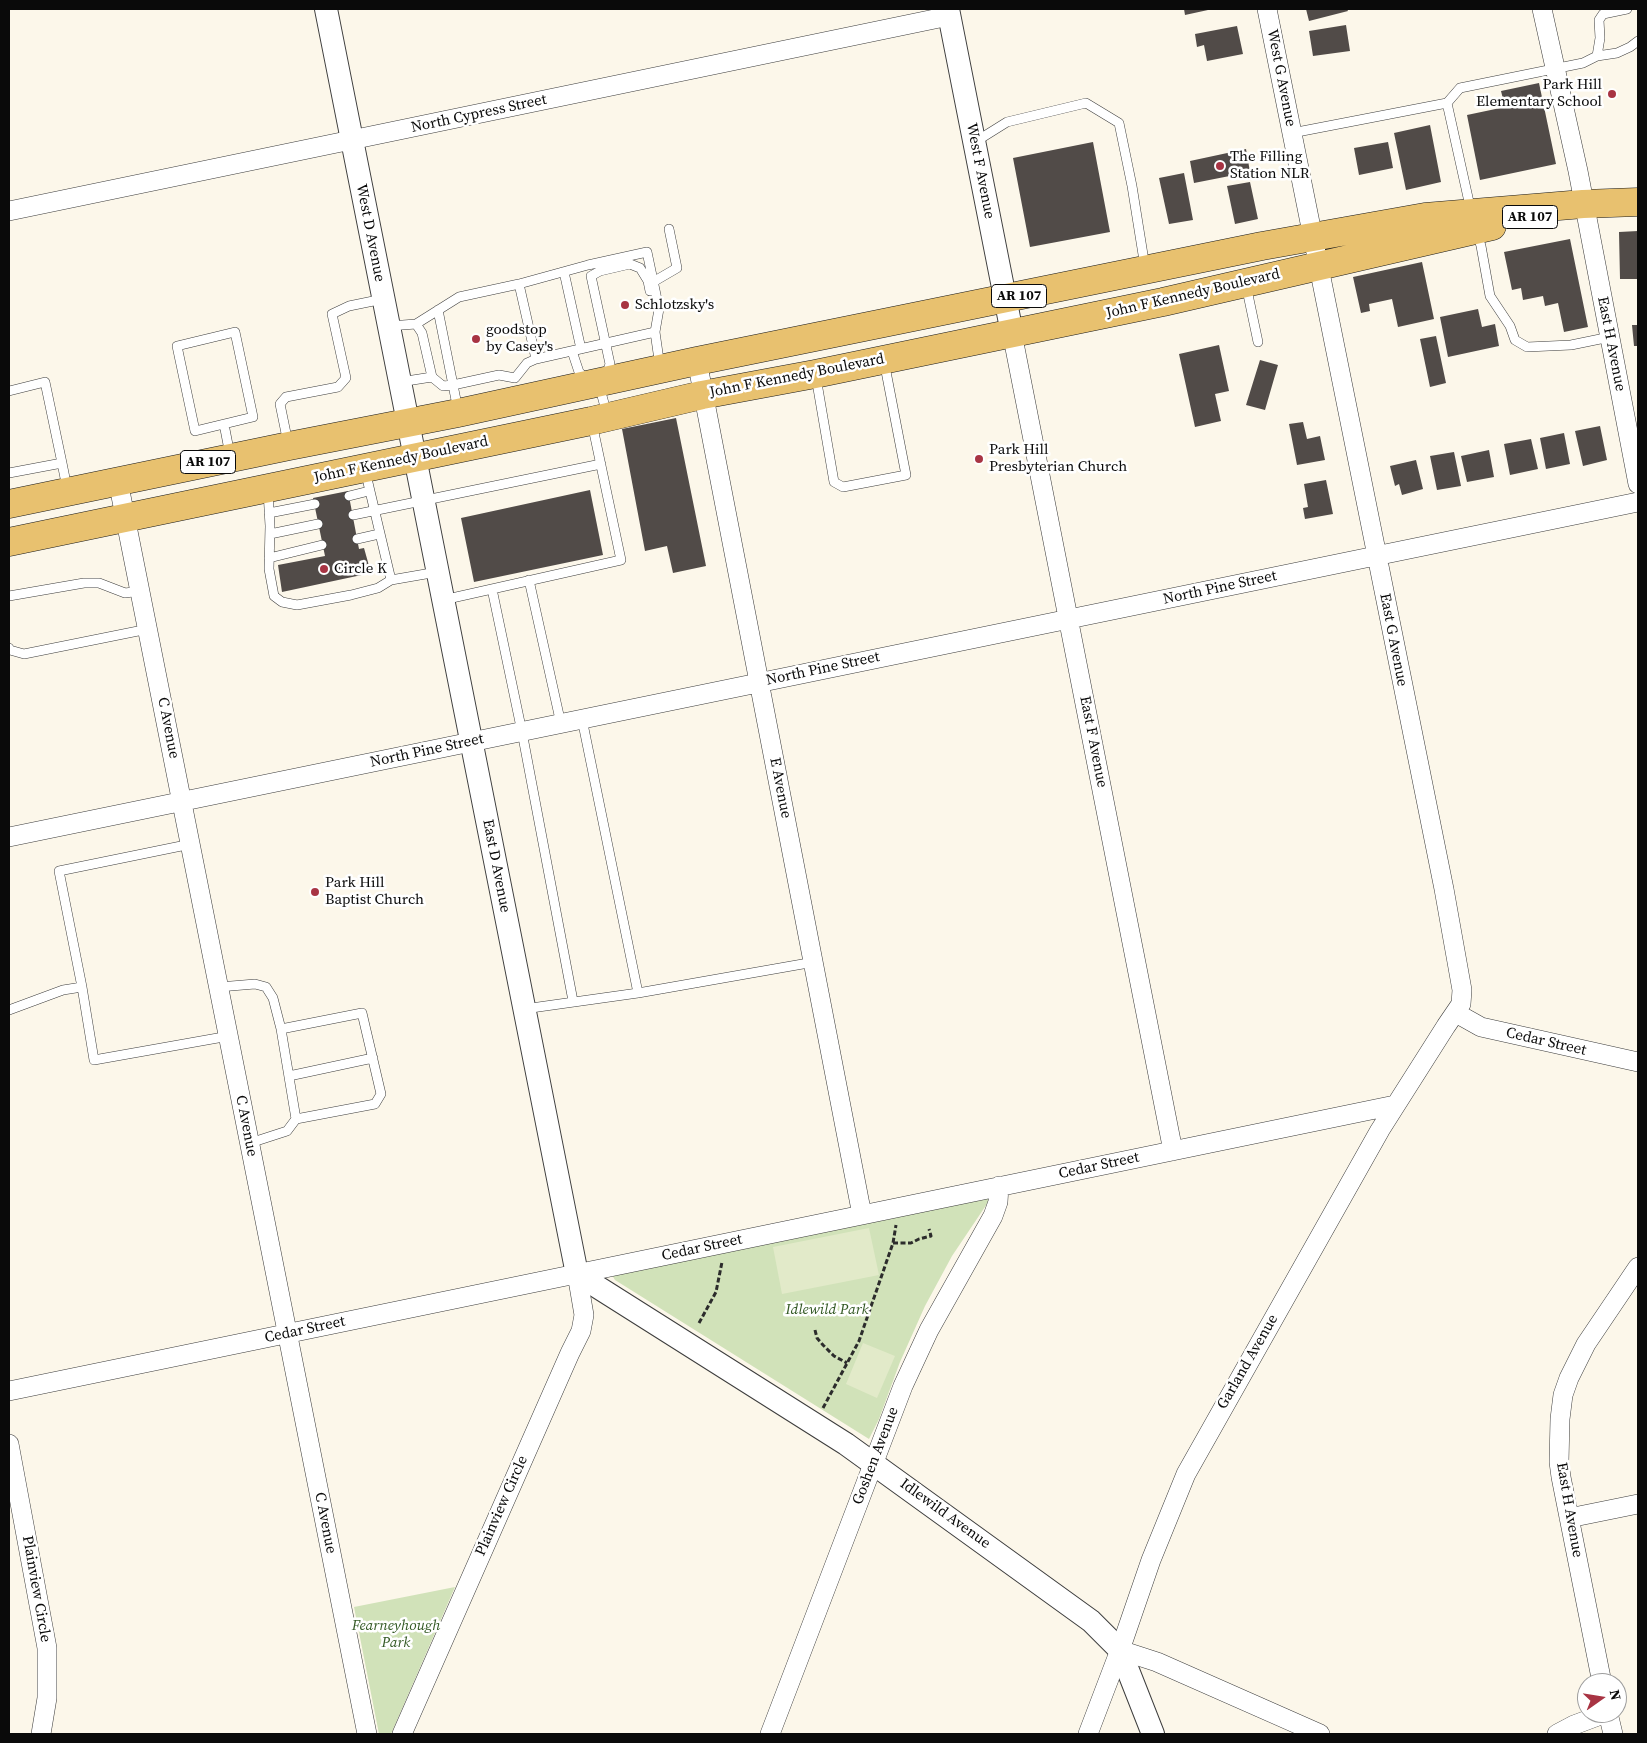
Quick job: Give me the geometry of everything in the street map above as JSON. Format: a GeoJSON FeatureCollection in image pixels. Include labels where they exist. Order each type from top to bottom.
{"type":"FeatureCollection","features":[{"type":"Feature","properties":{"kind":"main road","name":"John F Kennedy Boulevard"},"geometry":{"type":"LineString","coordinates":[[9,542],[126,517],[269,500],[367,480],[415,457],[600,419],[702,395],[884,360],[1245,283],[1319,266],[1474,222],[1583,204],[1638,202]]}},
{"type":"Feature","properties":{"kind":"main road","name":"John F Kennedy Boulevard"},"geometry":{"type":"LineString","coordinates":[[9,504],[458,413],[519,388],[598,382],[1262,246],[1425,217],[1474,222]]}},
{"type":"Feature","properties":{"kind":"street","name":"West D Avenue"},"geometry":{"type":"LineString","coordinates":[[326,9],[415,457]]}},
{"type":"Feature","properties":{"kind":"street","name":"West G Avenue"},"geometry":{"type":"LineString","coordinates":[[1267,9],[1319,266]]}},
{"type":"Feature","properties":{"kind":"street","name":"East H Avenue"},"geometry":{"type":"LineString","coordinates":[[1542,9],[1570,134],[1638,484]]}},
{"type":"Feature","properties":{"kind":"street","name":"North Cypress Street"},"geometry":{"type":"LineString","coordinates":[[9,211],[352,140],[948,12]]}},
{"type":"Feature","properties":{"kind":"street","name":"West F Avenue"},"geometry":{"type":"LineString","coordinates":[[948,12],[1012,333]]}},
{"type":"Feature","properties":{"kind":"street","name":"East G Avenue"},"geometry":{"type":"LineString","coordinates":[[1319,266],[1444,889],[1462,990],[1461,1004],[1456,1013]]}},
{"type":"Feature","properties":{"kind":"street","name":"East F Avenue"},"geometry":{"type":"LineString","coordinates":[[1012,333],[1173,1151]]}},
{"type":"Feature","properties":{"kind":"street","name":"E Avenue"},"geometry":{"type":"LineString","coordinates":[[697,361],[702,395],[760,682],[862,1215]]}},
{"type":"Feature","properties":{"kind":"street","name":"East D Avenue"},"geometry":{"type":"LineString","coordinates":[[415,457],[577,1274]]}},
{"type":"Feature","properties":{"kind":"street","name":"C Avenue"},"geometry":{"type":"LineString","coordinates":[[118,481],[367,1734]]}},
{"type":"Feature","properties":{"kind":"street","name":"North Pine Street"},"geometry":{"type":"LineString","coordinates":[[9,837],[1638,502]]}},
{"type":"Feature","properties":{"kind":"street","name":"Cedar Street"},"geometry":{"type":"LineString","coordinates":[[1456,1013],[1481,1027],[1638,1062]]}},
{"type":"Feature","properties":{"kind":"street","name":"Garland Avenue"},"geometry":{"type":"LineString","coordinates":[[1088,1734],[1186,1474],[1370,1147],[1395,1105],[1456,1013]]}},
{"type":"Feature","properties":{"kind":"street","name":"Cedar Street"},"geometry":{"type":"LineString","coordinates":[[9,1391],[1395,1105]]}},
{"type":"Feature","properties":{"kind":"street","name":"Goshen Avenue"},"geometry":{"type":"LineString","coordinates":[[770,1734],[903,1386],[929,1330],[993,1216],[998,1202],[1000,1186]]}},
{"type":"Feature","properties":{"kind":"street","name":"East H Avenue"},"geometry":{"type":"LineString","coordinates":[[1600,1673],[1569,1518],[1560,1462],[1560,1418],[1563,1395],[1569,1378],[1586,1344],[1638,1267]]}},
{"type":"Feature","properties":{"kind":"street","name":"Idlewild Avenue"},"geometry":{"type":"LineString","coordinates":[[577,1274],[873,1462],[1091,1621],[1120,1650],[1157,1662],[1320,1734]]}},
{"type":"Feature","properties":{"kind":"street","name":"Plainview Circle"},"geometry":{"type":"LineString","coordinates":[[402,1734],[581,1331],[584,1314],[577,1274]]}},
{"type":"Feature","properties":{"kind":"street","name":"Plainview Circle"},"geometry":{"type":"LineString","coordinates":[[9,1444],[48,1648],[47,1698],[40,1734]]}},
{"type":"Feature","properties":{"kind":"street"},"geometry":{"type":"LineString","coordinates":[[1569,1518],[1638,1504]]}},
{"type":"Feature","properties":{"kind":"street"},"geometry":{"type":"LineString","coordinates":[[1120,1650],[1153,1734]]}},
{"type":"Feature","properties":{"kind":"street"},"geometry":{"type":"LineString","coordinates":[[1557,1734],[1580,1723]]}},
{"type":"Feature","properties":{"kind":"lane"},"geometry":{"type":"LineString","coordinates":[[1596,56],[1600,38],[1599,20],[1603,14],[1627,9]]}},
{"type":"Feature","properties":{"kind":"lane"},"geometry":{"type":"LineString","coordinates":[[1292,133],[1447,103],[1460,88],[1584,63],[1596,56],[1634,48],[1638,40]]}},
{"type":"Feature","properties":{"kind":"lane"},"geometry":{"type":"LineString","coordinates":[[974,142],[1007,122],[1086,103],[1119,123],[1132,186],[1145,270]]}},
{"type":"Feature","properties":{"kind":"lane"},"geometry":{"type":"LineString","coordinates":[[1447,103],[1481,246],[1490,296],[1510,326],[1514,340],[1527,347],[1571,345],[1610,337]]}},
{"type":"Feature","properties":{"kind":"lane"},"geometry":{"type":"LineString","coordinates":[[654,282],[677,268],[669,229]]}},
{"type":"Feature","properties":{"kind":"lane"},"geometry":{"type":"LineString","coordinates":[[389,326],[416,324],[459,297],[647,252],[659,309],[655,332],[660,370]]}},
{"type":"Feature","properties":{"kind":"lane"},"geometry":{"type":"LineString","coordinates":[[598,382],[606,376],[610,364],[604,344],[591,276],[600,271],[630,264],[640,268],[648,281],[652,302],[659,309]]}},
{"type":"Feature","properties":{"kind":"lane"},"geometry":{"type":"LineString","coordinates":[[564,272],[579,372],[584,377],[598,382]]}},
{"type":"Feature","properties":{"kind":"lane"},"geometry":{"type":"LineString","coordinates":[[1245,283],[1258,342]]}},
{"type":"Feature","properties":{"kind":"lane"},"geometry":{"type":"LineString","coordinates":[[519,284],[536,358]]}},
{"type":"Feature","properties":{"kind":"lane"},"geometry":{"type":"LineString","coordinates":[[289,446],[280,404],[286,397],[338,386],[346,378],[332,314],[350,306],[383,299]]}},
{"type":"Feature","properties":{"kind":"lane"},"geometry":{"type":"LineString","coordinates":[[438,310],[458,413]]}},
{"type":"Feature","properties":{"kind":"lane"},"geometry":{"type":"LineString","coordinates":[[416,324],[422,333],[432,377],[443,386],[499,375],[519,388],[527,363],[536,358],[655,332]]}},
{"type":"Feature","properties":{"kind":"lane"},"geometry":{"type":"LineString","coordinates":[[235,332],[252,417],[224,424],[195,430],[176,346],[235,332]]}},
{"type":"Feature","properties":{"kind":"lane"},"geometry":{"type":"LineString","coordinates":[[815,374],[834,482],[843,487],[906,475],[884,360]]}},
{"type":"Feature","properties":{"kind":"lane"},"geometry":{"type":"LineString","coordinates":[[400,382],[432,377]]}},
{"type":"Feature","properties":{"kind":"lane"},"geometry":{"type":"LineString","coordinates":[[9,391],[46,382],[68,492]]}},
{"type":"Feature","properties":{"kind":"lane"},"geometry":{"type":"LineString","coordinates":[[443,600],[621,560],[601,464],[598,382]]}},
{"type":"Feature","properties":{"kind":"lane"},"geometry":{"type":"LineString","coordinates":[[224,424],[231,458]]}},
{"type":"Feature","properties":{"kind":"lane"},"geometry":{"type":"LineString","coordinates":[[9,473],[62,463]]}},
{"type":"Feature","properties":{"kind":"lane"},"geometry":{"type":"LineString","coordinates":[[352,515],[601,464]]}},
{"type":"Feature","properties":{"kind":"lane"},"geometry":{"type":"LineString","coordinates":[[349,496],[367,480],[391,580]]}},
{"type":"Feature","properties":{"kind":"lane"},"geometry":{"type":"LineString","coordinates":[[314,504],[269,500],[269,570],[274,596],[282,602],[297,605],[378,588],[391,580],[437,572]]}},
{"type":"Feature","properties":{"kind":"lane"},"geometry":{"type":"LineString","coordinates":[[270,534],[318,524]]}},
{"type":"Feature","properties":{"kind":"lane"},"geometry":{"type":"LineString","coordinates":[[357,539],[379,534]]}},
{"type":"Feature","properties":{"kind":"lane"},"geometry":{"type":"LineString","coordinates":[[269,558],[322,545]]}},
{"type":"Feature","properties":{"kind":"lane"},"geometry":{"type":"LineString","coordinates":[[529,580],[560,724]]}},
{"type":"Feature","properties":{"kind":"lane"},"geometry":{"type":"LineString","coordinates":[[9,596],[84,583],[99,583],[125,593],[140,592]]}},
{"type":"Feature","properties":{"kind":"lane"},"geometry":{"type":"LineString","coordinates":[[492,589],[522,732],[573,1001]]}},
{"type":"Feature","properties":{"kind":"lane"},"geometry":{"type":"LineString","coordinates":[[9,648],[24,654],[148,629]]}},
{"type":"Feature","properties":{"kind":"lane"},"geometry":{"type":"LineString","coordinates":[[582,719],[638,993]]}},
{"type":"Feature","properties":{"kind":"lane"},"geometry":{"type":"LineString","coordinates":[[191,844],[58,871],[82,987],[94,1060],[229,1036]]}},
{"type":"Feature","properties":{"kind":"lane"},"geometry":{"type":"LineString","coordinates":[[524,1009],[638,993],[814,962]]}},
{"type":"Feature","properties":{"kind":"lane"},"geometry":{"type":"LineString","coordinates":[[219,987],[255,984],[266,987],[273,998],[281,1029],[296,1119]]}},
{"type":"Feature","properties":{"kind":"lane"},"geometry":{"type":"LineString","coordinates":[[9,1010],[63,990],[82,987]]}},
{"type":"Feature","properties":{"kind":"lane"},"geometry":{"type":"LineString","coordinates":[[250,1143],[287,1131],[296,1119],[375,1104],[381,1094],[362,1013],[281,1029]]}},
{"type":"Feature","properties":{"kind":"lane"},"geometry":{"type":"LineString","coordinates":[[289,1076],[373,1058]]}},
{"type":"Feature","properties":{"kind":"path"},"geometry":{"type":"LineString","coordinates":[[815,1424],[859,1341],[893,1243],[900,1207]]}},
{"type":"Feature","properties":{"kind":"path"},"geometry":{"type":"LineString","coordinates":[[893,1243],[911,1243],[931,1236],[929,1229]]}},
{"type":"Feature","properties":{"kind":"path"},"geometry":{"type":"LineString","coordinates":[[699,1323],[716,1292],[724,1254]]}},
{"type":"Feature","properties":{"kind":"path"},"geometry":{"type":"LineString","coordinates":[[815,1330],[817,1338],[823,1345],[834,1356],[847,1363]]}},
{"type":"Feature","properties":{"kind":"green space","name":"Idlewild Park"},"geometry":{"type":"Polygon","coordinates":[[[999,1186],[952,1256],[925,1306],[869,1439],[615,1280],[612,1275],[999,1186]]]}},
{"type":"Feature","properties":{"kind":"green space"},"geometry":{"type":"Polygon","coordinates":[[[869,1228],[879,1275],[782,1294],[773,1247],[869,1228]]]}},
{"type":"Feature","properties":{"kind":"green space"},"geometry":{"type":"Polygon","coordinates":[[[863,1343],[895,1356],[877,1398],[846,1384],[863,1343]]]}},
{"type":"Feature","properties":{"kind":"green space","name":"Fearneyhough Park"},"geometry":{"type":"Polygon","coordinates":[[[455,1587],[391,1734],[379,1734],[354,1607],[455,1587]]]}},
{"type":"Feature","properties":{"kind":"building"},"geometry":{"type":"Polygon","coordinates":[[[1184,9],[1208,9],[1208,10],[1185,15],[1184,9]]]}},
{"type":"Feature","properties":{"kind":"building"},"geometry":{"type":"Polygon","coordinates":[[[1306,9],[1347,9],[1348,11],[1309,21],[1306,9]]]}},
{"type":"Feature","properties":{"kind":"building"},"geometry":{"type":"Polygon","coordinates":[[[1346,25],[1350,51],[1313,56],[1309,31],[1346,25]]]}},
{"type":"Feature","properties":{"kind":"building"},"geometry":{"type":"Polygon","coordinates":[[[1237,26],[1243,54],[1207,61],[1204,45],[1197,47],[1195,34],[1237,26]]]}},
{"type":"Feature","properties":{"kind":"building"},"geometry":{"type":"Polygon","coordinates":[[[1539,83],[1556,164],[1480,180],[1467,115],[1505,107],[1501,91],[1539,83]]]}},
{"type":"Feature","properties":{"kind":"building"},"geometry":{"type":"Polygon","coordinates":[[[1430,125],[1441,182],[1406,190],[1394,133],[1430,125]]]}},
{"type":"Feature","properties":{"kind":"building"},"geometry":{"type":"Polygon","coordinates":[[[1093,142],[1110,232],[1030,247],[1013,158],[1093,142]]]}},
{"type":"Feature","properties":{"kind":"building"},"geometry":{"type":"Polygon","coordinates":[[[1388,142],[1393,168],[1359,175],[1354,148],[1388,142]]]}},
{"type":"Feature","properties":{"kind":"building","name":"The Filling Station NLR"},"geometry":{"type":"Polygon","coordinates":[[[1246,149],[1250,172],[1194,183],[1190,161],[1246,149]]]}},
{"type":"Feature","properties":{"kind":"building"},"geometry":{"type":"Polygon","coordinates":[[[1184,173],[1193,220],[1169,224],[1159,178],[1184,173]]]}},
{"type":"Feature","properties":{"kind":"building"},"geometry":{"type":"Polygon","coordinates":[[[1250,182],[1258,219],[1235,224],[1227,186],[1250,182]]]}},
{"type":"Feature","properties":{"kind":"building"},"geometry":{"type":"Polygon","coordinates":[[[1638,231],[1638,279],[1620,279],[1619,232],[1638,231]]]}},
{"type":"Feature","properties":{"kind":"building"},"geometry":{"type":"Polygon","coordinates":[[[1570,239],[1588,327],[1564,332],[1558,303],[1545,306],[1543,296],[1523,300],[1521,288],[1512,290],[1504,252],[1570,239]]]}},
{"type":"Feature","properties":{"kind":"building"},"geometry":{"type":"Polygon","coordinates":[[[1422,262],[1434,319],[1398,327],[1392,299],[1369,304],[1370,311],[1361,313],[1353,277],[1422,262]]]}},
{"type":"Feature","properties":{"kind":"building"},"geometry":{"type":"Polygon","coordinates":[[[1478,309],[1482,327],[1495,324],[1499,346],[1448,357],[1440,317],[1478,309]]]}},
{"type":"Feature","properties":{"kind":"building"},"geometry":{"type":"Polygon","coordinates":[[[1632,325],[1638,325],[1638,346],[1634,346],[1632,325]]]}},
{"type":"Feature","properties":{"kind":"building"},"geometry":{"type":"Polygon","coordinates":[[[1436,336],[1446,383],[1430,387],[1420,339],[1436,336]]]}},
{"type":"Feature","properties":{"kind":"building"},"geometry":{"type":"Polygon","coordinates":[[[1219,345],[1229,391],[1215,394],[1221,421],[1195,427],[1179,354],[1219,345]]]}},
{"type":"Feature","properties":{"kind":"building"},"geometry":{"type":"Polygon","coordinates":[[[1260,360],[1278,365],[1265,410],[1246,405],[1260,360]]]}},
{"type":"Feature","properties":{"kind":"building"},"geometry":{"type":"Polygon","coordinates":[[[676,418],[706,566],[673,573],[667,546],[645,551],[622,429],[676,418]]]}},
{"type":"Feature","properties":{"kind":"building"},"geometry":{"type":"Polygon","coordinates":[[[1303,422],[1307,439],[1320,436],[1325,460],[1297,465],[1289,424],[1303,422]]]}},
{"type":"Feature","properties":{"kind":"building"},"geometry":{"type":"Polygon","coordinates":[[[1600,426],[1607,460],[1583,466],[1575,431],[1600,426]]]}},
{"type":"Feature","properties":{"kind":"building"},"geometry":{"type":"Polygon","coordinates":[[[1564,433],[1570,464],[1546,469],[1540,438],[1564,433]]]}},
{"type":"Feature","properties":{"kind":"building"},"geometry":{"type":"Polygon","coordinates":[[[1531,439],[1538,469],[1510,475],[1504,444],[1531,439]]]}},
{"type":"Feature","properties":{"kind":"building"},"geometry":{"type":"Polygon","coordinates":[[[1489,450],[1494,477],[1467,482],[1461,456],[1489,450]]]}},
{"type":"Feature","properties":{"kind":"building"},"geometry":{"type":"Polygon","coordinates":[[[1454,452],[1461,486],[1437,490],[1430,456],[1454,452]]]}},
{"type":"Feature","properties":{"kind":"building"},"geometry":{"type":"Polygon","coordinates":[[[1416,460],[1423,489],[1402,495],[1399,484],[1395,486],[1390,466],[1416,460]]]}},
{"type":"Feature","properties":{"kind":"building"},"geometry":{"type":"Polygon","coordinates":[[[1326,480],[1333,514],[1305,519],[1303,508],[1308,507],[1304,484],[1326,480]]]}},
{"type":"Feature","properties":{"kind":"building"},"geometry":{"type":"Polygon","coordinates":[[[590,490],[603,555],[474,582],[461,518],[590,490]]]}},
{"type":"Feature","properties":{"kind":"building"},"geometry":{"type":"Polygon","coordinates":[[[348,491],[359,549],[364,548],[371,573],[282,592],[278,565],[325,556],[313,498],[348,491]]]}},
{"type":"Feature","properties":{"kind":"place","name":"Park Hill Elementary School"},"geometry":{"type":"Point","coordinates":[1612,94]}},
{"type":"Feature","properties":{"kind":"place","name":"The Filling Station NLR"},"geometry":{"type":"Point","coordinates":[1220,166]}},
{"type":"Feature","properties":{"kind":"place","name":"Schlotzsky's"},"geometry":{"type":"Point","coordinates":[625,305]}},
{"type":"Feature","properties":{"kind":"place","name":"goodstop by Casey's"},"geometry":{"type":"Point","coordinates":[476,339]}},
{"type":"Feature","properties":{"kind":"place","name":"Park Hill Presbyterian Church"},"geometry":{"type":"Point","coordinates":[979,459]}},
{"type":"Feature","properties":{"kind":"place","name":"Circle K"},"geometry":{"type":"Point","coordinates":[324,569]}},
{"type":"Feature","properties":{"kind":"place","name":"Park Hill Baptist Church"},"geometry":{"type":"Point","coordinates":[315,892]}}]}
